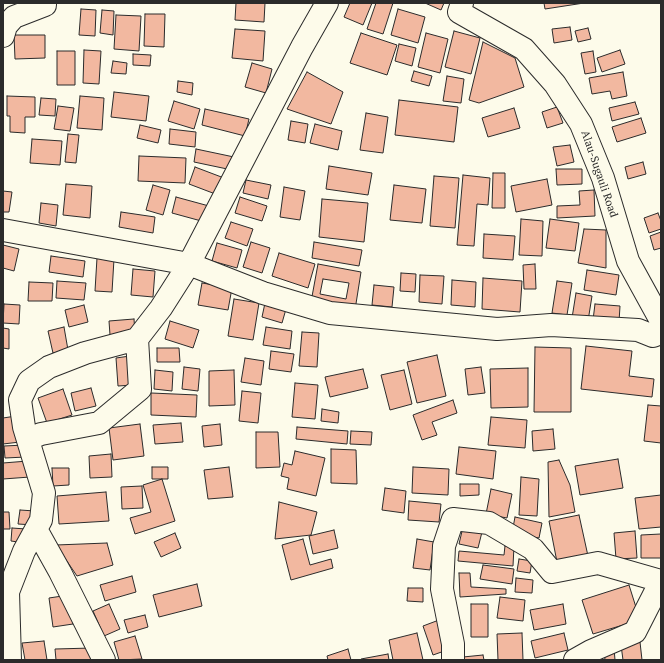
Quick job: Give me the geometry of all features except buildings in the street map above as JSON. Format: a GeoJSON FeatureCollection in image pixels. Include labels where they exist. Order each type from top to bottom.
{"type":"FeatureCollection","features":[{"type":"Feature","properties":{"kind":"street"},"geometry":{"type":"LineString","coordinates":[[3,36],[6,26],[14,17],[45,5],[45,3]]}},
{"type":"Feature","properties":{"kind":"street"},"geometry":{"type":"LineString","coordinates":[[10,660],[8,592],[24,551],[41,520],[44,493],[24,427],[12,402],[29,381],[49,368],[85,353],[137,339],[161,308],[189,264],[302,47],[327,3]]}},
{"type":"Feature","properties":{"kind":"street","name":"Alau-Sugauli Road"},"geometry":{"type":"LineString","coordinates":[[462,3],[459,12],[524,49],[555,84],[582,124],[602,178],[628,261],[661,321]]}},
{"type":"Feature","properties":{"kind":"street"},"geometry":{"type":"LineString","coordinates":[[3,230],[189,264],[263,293],[330,313],[496,329],[551,325],[638,330],[653,336],[661,333]]}},
{"type":"Feature","properties":{"kind":"street"},"geometry":{"type":"LineString","coordinates":[[28,439],[41,434],[99,423],[140,388],[137,339]]}},
{"type":"Feature","properties":{"kind":"street"},"geometry":{"type":"LineString","coordinates":[[453,660],[453,644],[442,589],[444,546],[453,519],[489,523],[533,549],[552,572],[598,563],[661,581],[635,632],[591,651],[576,660]]}},
{"type":"Feature","properties":{"kind":"street"},"geometry":{"type":"LineString","coordinates":[[36,529],[60,572],[104,660]]}}]}
